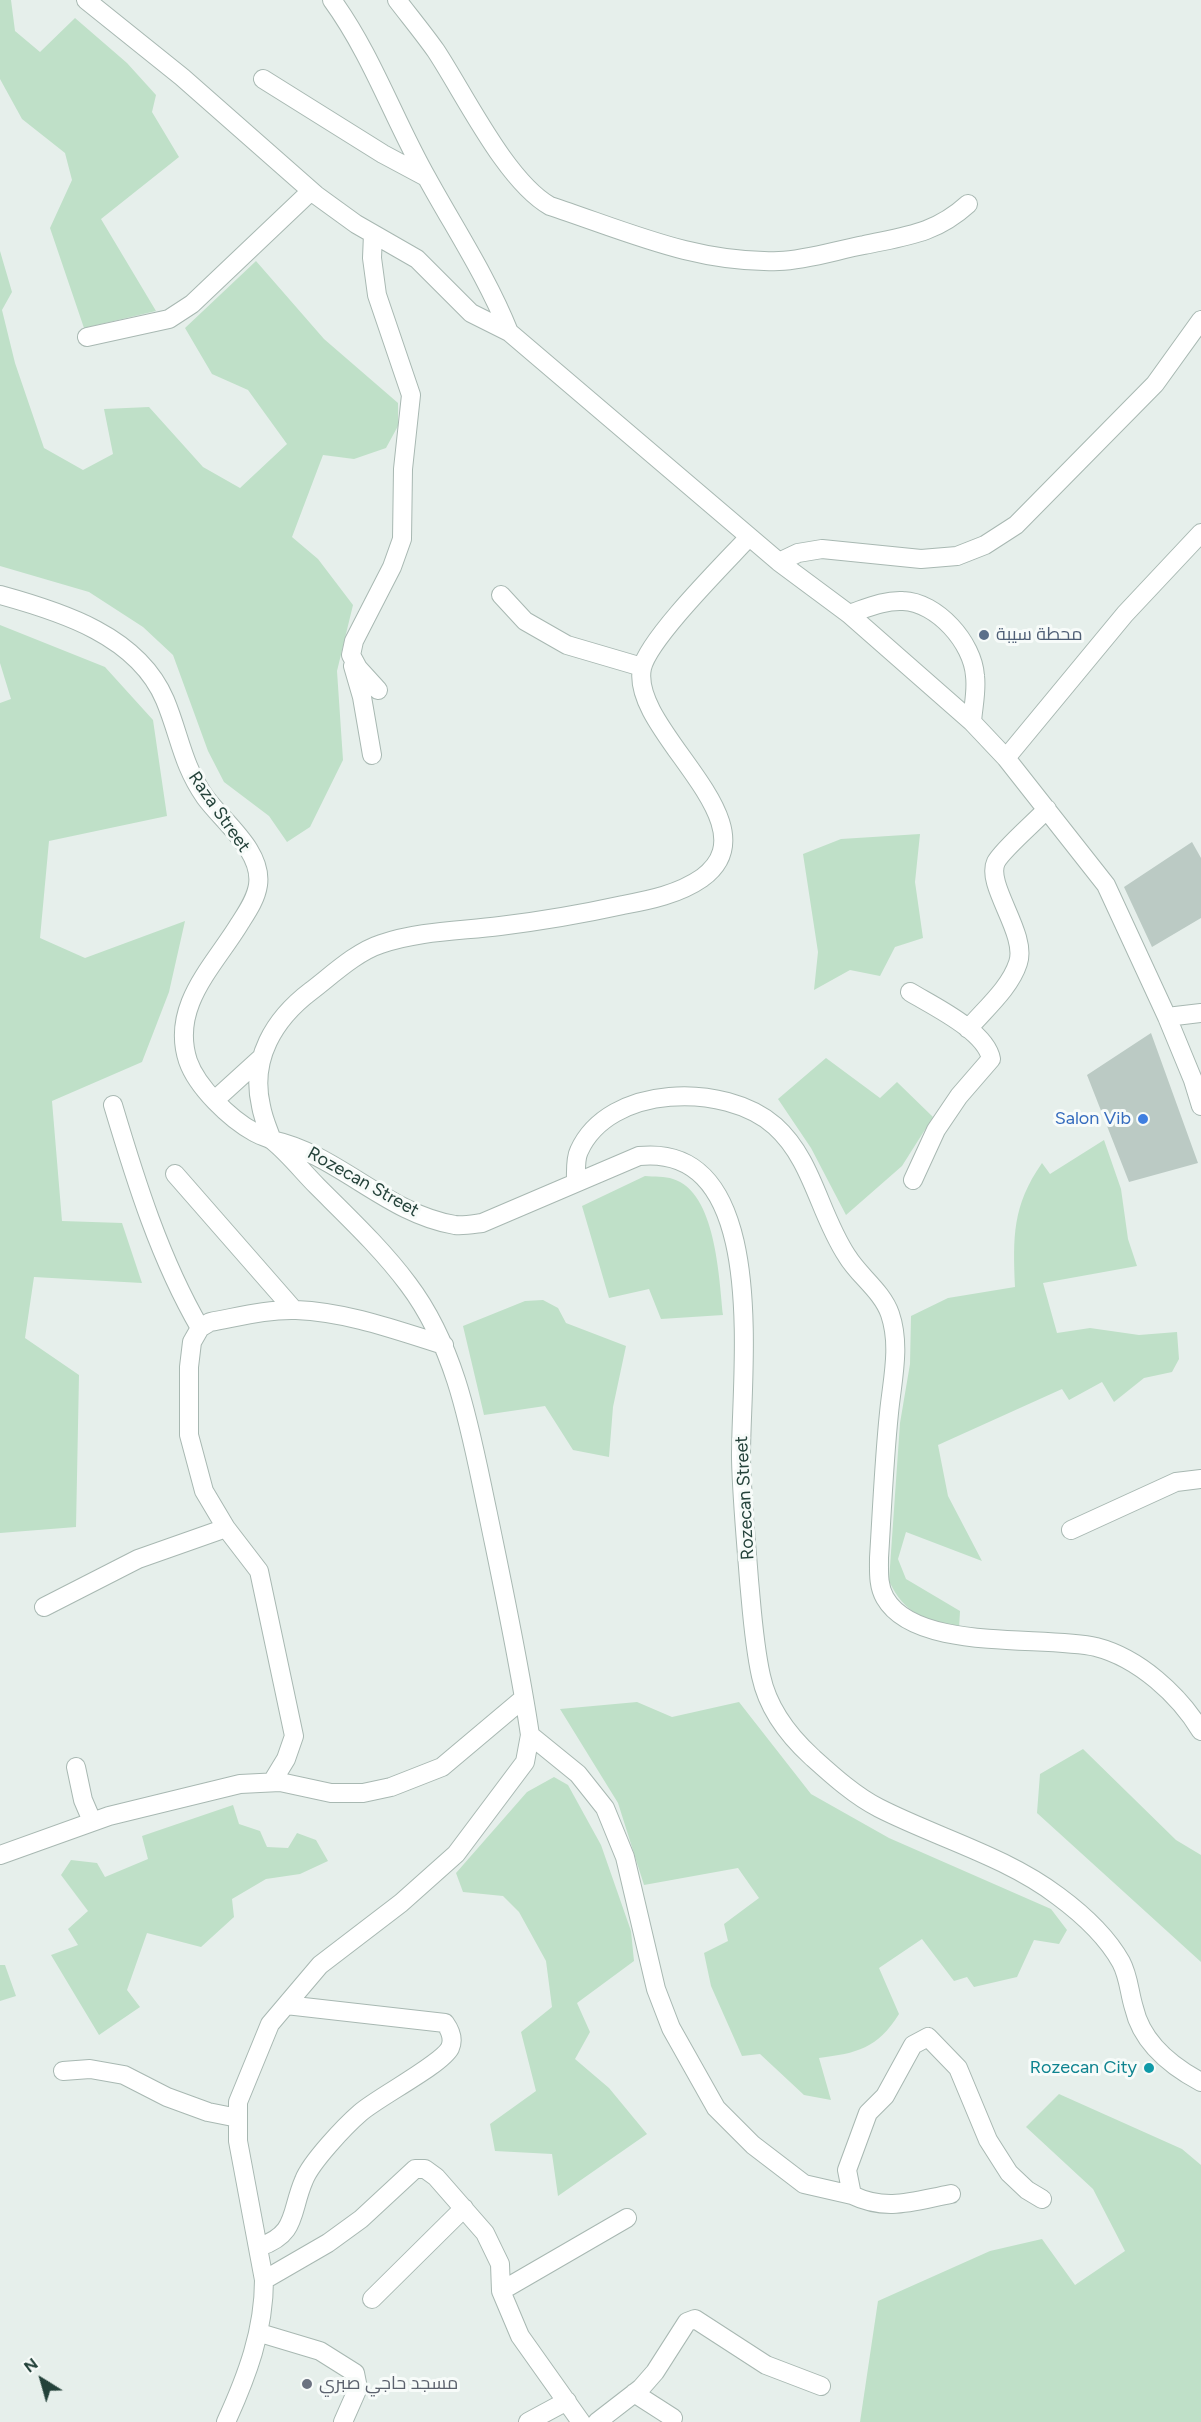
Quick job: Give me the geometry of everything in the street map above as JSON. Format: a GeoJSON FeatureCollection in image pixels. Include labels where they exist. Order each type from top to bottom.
{"type":"FeatureCollection","features":[{"type":"Feature","properties":{"kind":"street"},"geometry":{"type":"LineString","coordinates":[[86,0],[183,77],[311,191],[373,234],[417,259],[471,313],[509,332],[778,562],[849,614],[972,722],[1006,758],[1106,885],[1167,1017],[1193,1080],[1201,1107]]}},
{"type":"Feature","properties":{"kind":"street"},"geometry":{"type":"LineString","coordinates":[[333,0],[396,114],[426,177],[495,298],[509,332]]}},
{"type":"Feature","properties":{"kind":"street"},"geometry":{"type":"LineString","coordinates":[[397,0],[434,50],[518,178],[535,197],[550,206],[674,249],[738,261],[782,261],[931,230],[954,217],[968,204]]}},
{"type":"Feature","properties":{"kind":"street"},"geometry":{"type":"LineString","coordinates":[[264,79],[382,154],[426,177]]}},
{"type":"Feature","properties":{"kind":"street"},"geometry":{"type":"LineString","coordinates":[[87,337],[169,319],[192,304],[311,191]]}},
{"type":"Feature","properties":{"kind":"street"},"geometry":{"type":"LineString","coordinates":[[372,755],[362,697],[351,655],[354,641],[392,567],[402,539],[404,469],[411,395],[377,295],[372,258],[373,234]]}},
{"type":"Feature","properties":{"kind":"street"},"geometry":{"type":"LineString","coordinates":[[778,562],[798,553],[822,549],[921,559],[957,556],[985,545],[1016,525],[1155,384],[1201,320]]}},
{"type":"Feature","properties":{"kind":"street"},"geometry":{"type":"LineString","coordinates":[[1006,758],[1125,614],[1201,533]]}},
{"type":"Feature","properties":{"kind":"street"},"geometry":{"type":"LineString","coordinates":[[216,1099],[260,1059],[282,1016],[342,968],[378,945],[410,935],[501,926],[640,902],[684,889],[704,877],[719,862],[724,841],[716,812],[650,708],[643,686],[642,667],[661,635],[749,537]]}},
{"type":"Feature","properties":{"kind":"street","name":"Raza Street"},"geometry":{"type":"LineString","coordinates":[[0,595],[48,608],[87,625],[139,662],[156,681],[167,703],[178,746],[191,774],[248,851],[257,867],[258,885],[251,907],[207,970],[186,1008],[184,1037],[188,1062],[201,1083],[254,1132],[272,1140]]}},
{"type":"Feature","properties":{"kind":"street"},"geometry":{"type":"LineString","coordinates":[[501,595],[525,621],[567,645],[642,667]]}},
{"type":"Feature","properties":{"kind":"street"},"geometry":{"type":"LineString","coordinates":[[849,614],[886,601],[906,601],[932,612],[950,627],[965,644],[975,675],[972,722]]}},
{"type":"Feature","properties":{"kind":"street"},"geometry":{"type":"LineString","coordinates":[[351,655],[358,668],[378,690]]}},
{"type":"Feature","properties":{"kind":"street"},"geometry":{"type":"LineString","coordinates":[[968,1029],[1010,980],[1019,962],[1020,945],[994,875],[996,862],[1047,809]]}},
{"type":"Feature","properties":{"kind":"street"},"geometry":{"type":"LineString","coordinates":[[910,992],[968,1029],[989,1051],[991,1059],[959,1096],[936,1130],[913,1180]]}},
{"type":"Feature","properties":{"kind":"street"},"geometry":{"type":"LineString","coordinates":[[1167,1017],[1201,1013]]}},
{"type":"Feature","properties":{"kind":"street"},"geometry":{"type":"LineString","coordinates":[[226,2422],[248,2370],[260,2333],[264,2280],[238,2141],[238,2102],[252,2064],[270,2024],[320,1965],[401,1903],[456,1854],[525,1762],[530,1735],[479,1473],[462,1402],[444,1345],[407,1282],[272,1140],[261,1107],[258,1083],[260,1059]]}},
{"type":"Feature","properties":{"kind":"street"},"geometry":{"type":"LineString","coordinates":[[576,1182],[578,1153],[592,1130],[607,1117],[631,1104],[667,1096],[724,1102],[773,1124],[802,1158],[834,1234],[847,1257],[890,1312],[894,1328],[895,1364],[889,1414],[879,1558],[879,1581],[885,1598],[896,1611],[917,1625],[945,1634],[1066,1642],[1098,1648],[1120,1656],[1176,1697],[1201,1731]]}},
{"type":"Feature","properties":{"kind":"street"},"geometry":{"type":"LineString","coordinates":[[114,1106],[132,1168],[173,1281],[200,1328]]}},
{"type":"Feature","properties":{"kind":"street","name":"Rozecan Street"},"geometry":{"type":"LineString","coordinates":[[272,1140],[306,1149],[415,1211],[456,1225],[482,1223],[639,1156],[660,1154],[678,1158],[697,1169],[711,1184],[734,1236],[745,1306],[741,1460],[751,1604],[761,1678],[781,1724],[825,1768],[876,1807],[1002,1863],[1031,1878],[1073,1908],[1120,1960],[1143,2034],[1160,2054],[1184,2073],[1201,2082]]}},
{"type":"Feature","properties":{"kind":"street"},"geometry":{"type":"LineString","coordinates":[[175,1174],[294,1310]]}},
{"type":"Feature","properties":{"kind":"street"},"geometry":{"type":"LineString","coordinates":[[272,1782],[286,1759],[294,1736],[259,1571],[226,1528],[204,1491],[189,1435],[189,1367],[192,1342],[200,1328],[210,1322],[294,1310],[319,1312],[386,1326],[444,1345]]}},
{"type":"Feature","properties":{"kind":"street"},"geometry":{"type":"LineString","coordinates":[[1071,1530],[1176,1482],[1201,1479]]}},
{"type":"Feature","properties":{"kind":"street"},"geometry":{"type":"LineString","coordinates":[[44,1607],[138,1559],[226,1528]]}},
{"type":"Feature","properties":{"kind":"street"},"geometry":{"type":"LineString","coordinates":[[0,1856],[92,1821],[240,1784],[272,1782],[331,1793],[363,1793],[414,1780],[442,1767],[524,1698]]}},
{"type":"Feature","properties":{"kind":"street"},"geometry":{"type":"LineString","coordinates":[[530,1735],[578,1774],[605,1808],[625,1857],[656,1989],[671,2028],[716,2108],[753,2145],[804,2184],[852,2194],[869,2203],[893,2205],[951,2194]]}},
{"type":"Feature","properties":{"kind":"street"},"geometry":{"type":"LineString","coordinates":[[76,1767],[92,1821]]}},
{"type":"Feature","properties":{"kind":"street"},"geometry":{"type":"LineString","coordinates":[[259,2247],[274,2242],[289,2229],[304,2178],[335,2139],[377,2099],[438,2060],[450,2049],[452,2039],[445,2023],[286,2005]]}},
{"type":"Feature","properties":{"kind":"street"},"geometry":{"type":"LineString","coordinates":[[852,2194],[847,2170],[868,2113],[885,2096],[913,2045],[928,2037],[958,2068],[988,2140],[1009,2173],[1027,2190],[1042,2199]]}},
{"type":"Feature","properties":{"kind":"street"},"geometry":{"type":"LineString","coordinates":[[63,2071],[90,2069],[124,2075],[178,2101],[208,2112],[238,2118]]}},
{"type":"Feature","properties":{"kind":"street"},"geometry":{"type":"LineString","coordinates":[[264,2280],[328,2243],[361,2219],[415,2169],[425,2169],[436,2177],[464,2208],[495,2251],[500,2264],[501,2291],[520,2336],[581,2422]]}},
{"type":"Feature","properties":{"kind":"street"},"geometry":{"type":"LineString","coordinates":[[372,2299],[464,2208]]}},
{"type":"Feature","properties":{"kind":"street"},"geometry":{"type":"LineString","coordinates":[[501,2291],[627,2218]]}},
{"type":"Feature","properties":{"kind":"street"},"geometry":{"type":"LineString","coordinates":[[597,2422],[634,2393],[655,2372],[687,2322],[695,2319],[711,2327],[765,2366],[821,2386]]}},
{"type":"Feature","properties":{"kind":"street"},"geometry":{"type":"LineString","coordinates":[[260,2333],[320,2351],[355,2373],[358,2388],[343,2422]]}},
{"type":"Feature","properties":{"kind":"street"},"geometry":{"type":"LineString","coordinates":[[634,2393],[672,2418]]}},
{"type":"Feature","properties":{"kind":"street"},"geometry":{"type":"LineString","coordinates":[[528,2422],[567,2401]]}},
{"type":"Feature","properties":{"kind":"green space"},"geometry":{"type":"Polygon","coordinates":[[[0,0],[11,0],[15,31],[40,52],[75,18],[127,63],[156,95],[152,112],[179,157],[101,219],[156,311],[84,328],[50,228],[72,180],[65,153],[22,119],[0,79],[0,0]]]}},
{"type":"Feature","properties":{"kind":"green space"},"geometry":{"type":"Polygon","coordinates":[[[0,251],[12,292],[2,310],[15,363],[44,448],[83,470],[113,454],[104,409],[149,407],[203,467],[240,488],[287,444],[248,390],[212,374],[185,328],[256,261],[324,339],[398,403],[398,426],[386,448],[354,459],[323,455],[292,537],[318,559],[353,605],[337,671],[343,760],[310,827],[287,842],[269,816],[224,782],[208,751],[173,655],[143,627],[89,592],[0,566],[0,251]]]}},
{"type":"Feature","properties":{"kind":"green space"},"geometry":{"type":"Polygon","coordinates":[[[0,625],[105,667],[153,720],[167,816],[49,841],[40,938],[85,958],[185,921],[169,992],[142,1062],[52,1101],[62,1221],[122,1223],[142,1283],[34,1277],[25,1338],[79,1375],[76,1527],[0,1533],[0,703],[11,699],[0,663],[0,625]]]}},
{"type":"Feature","properties":{"kind":"green space"},"geometry":{"type":"Polygon","coordinates":[[[920,834],[915,882],[923,938],[895,947],[880,976],[850,970],[814,990],[818,952],[803,854],[841,839],[920,834]]]}},
{"type":"Feature","properties":{"kind":"green space"},"geometry":{"type":"Polygon","coordinates":[[[826,1058],[880,1098],[897,1082],[933,1117],[902,1166],[846,1215],[811,1148],[778,1099],[826,1058]]]}},
{"type":"Feature","properties":{"kind":"green space"},"geometry":{"type":"Polygon","coordinates":[[[1104,1140],[1121,1189],[1128,1239],[1137,1266],[1043,1283],[1057,1333],[1090,1328],[1139,1335],[1177,1332],[1179,1359],[1172,1372],[1144,1378],[1114,1402],[1102,1382],[1069,1400],[1062,1389],[938,1445],[948,1496],[982,1561],[906,1532],[898,1559],[906,1579],[960,1611],[959,1629],[936,1622],[909,1608],[889,1581],[900,1423],[910,1364],[911,1316],[948,1298],[1015,1287],[1016,1222],[1032,1179],[1042,1163],[1050,1174],[1104,1140]]]}},
{"type":"Feature","properties":{"kind":"green space"},"geometry":{"type":"Polygon","coordinates":[[[645,1176],[673,1179],[687,1187],[698,1201],[707,1218],[713,1238],[723,1315],[661,1319],[649,1289],[609,1298],[582,1206],[645,1176]]]}},
{"type":"Feature","properties":{"kind":"green space"},"geometry":{"type":"Polygon","coordinates":[[[543,1300],[558,1308],[566,1323],[626,1346],[613,1407],[609,1457],[573,1450],[545,1406],[484,1415],[463,1326],[525,1301],[543,1300]]]}},
{"type":"Feature","properties":{"kind":"green space"},"geometry":{"type":"Polygon","coordinates":[[[637,1702],[672,1717],[739,1702],[811,1794],[889,1838],[1051,1909],[1067,1930],[1059,1944],[1034,1940],[1017,1977],[974,1987],[967,1977],[954,1981],[922,1939],[879,1968],[899,2014],[891,2026],[883,2035],[865,2047],[844,2054],[819,2058],[831,2100],[804,2095],[760,2054],[742,2056],[711,1986],[704,1953],[728,1941],[724,1924],[759,1898],[738,1868],[644,1885],[618,1803],[560,1709],[637,1702]]]}},
{"type":"Feature","properties":{"kind":"green space"},"geometry":{"type":"Polygon","coordinates":[[[1083,1749],[1176,1840],[1201,1855],[1201,1962],[1037,1813],[1040,1774],[1083,1749]]]}},
{"type":"Feature","properties":{"kind":"green space"},"geometry":{"type":"Polygon","coordinates":[[[554,1777],[568,1785],[601,1845],[631,1931],[634,1961],[577,2003],[590,2032],[575,2059],[609,2088],[647,2134],[558,2196],[552,2154],[495,2151],[490,2124],[536,2091],[521,2032],[552,2007],[546,1961],[519,1912],[503,1896],[463,1892],[456,1873],[527,1792],[554,1777]]]}},
{"type":"Feature","properties":{"kind":"green space"},"geometry":{"type":"Polygon","coordinates":[[[233,1805],[239,1824],[260,1831],[267,1847],[288,1848],[297,1833],[316,1840],[328,1861],[300,1874],[266,1879],[232,1899],[234,1917],[201,1947],[147,1933],[127,1990],[140,2007],[99,2035],[51,1955],[78,1945],[68,1929],[88,1911],[61,1875],[71,1860],[97,1863],[105,1877],[148,1859],[142,1836],[233,1805]]]}},
{"type":"Feature","properties":{"kind":"green space"},"geometry":{"type":"Polygon","coordinates":[[[0,1965],[5,1965],[16,1996],[0,2001],[0,1965]]]}},
{"type":"Feature","properties":{"kind":"green space"},"geometry":{"type":"Polygon","coordinates":[[[1059,2094],[1182,2149],[1201,2165],[1201,2422],[860,2422],[878,2301],[990,2251],[1042,2239],[1075,2285],[1125,2251],[1093,2189],[1026,2127],[1059,2094]]]}},
{"type":"Feature","properties":{"kind":"building"},"geometry":{"type":"Polygon","coordinates":[[[1192,842],[1201,858],[1201,918],[1152,947],[1124,887],[1192,842]]]}},
{"type":"Feature","properties":{"kind":"building","name":"Salon Vib"},"geometry":{"type":"Polygon","coordinates":[[[1151,1033],[1198,1163],[1129,1182],[1087,1075],[1151,1033]]]}},
{"type":"Feature","properties":{"kind":"place","name":"محطة سيبة"},"geometry":{"type":"Point","coordinates":[984,635]}},
{"type":"Feature","properties":{"kind":"place","name":"Salon Vib"},"geometry":{"type":"Point","coordinates":[1143,1119]}},
{"type":"Feature","properties":{"kind":"place","name":"Rozecan City"},"geometry":{"type":"Point","coordinates":[1149,2068]}},
{"type":"Feature","properties":{"kind":"place","name":"مسجد حاجي صبري"},"geometry":{"type":"Point","coordinates":[307,2384]}}]}
